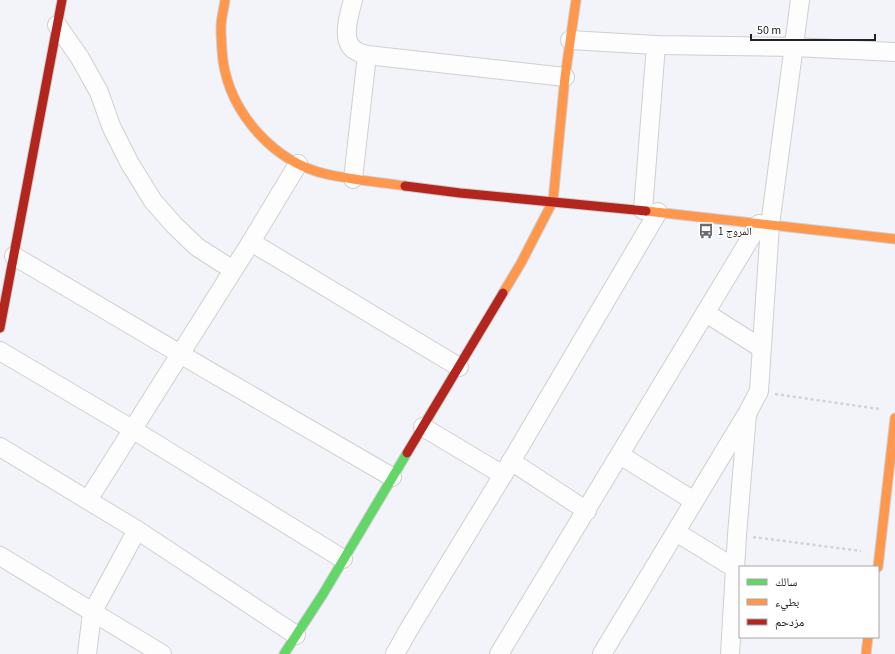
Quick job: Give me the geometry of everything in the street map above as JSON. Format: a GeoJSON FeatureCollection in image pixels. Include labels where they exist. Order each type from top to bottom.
{"type":"FeatureCollection","features":[{"type":"Feature","properties":{"kind":"street"},"geometry":{"type":"LineString","coordinates":[[0,328],[62,0]]}},
{"type":"Feature","properties":{"kind":"street"},"geometry":{"type":"LineString","coordinates":[[225,0],[221,28],[223,61],[229,84],[239,107],[254,129],[279,152],[298,164],[324,174],[460,193],[650,211],[895,239]]}},
{"type":"Feature","properties":{"kind":"street"},"geometry":{"type":"LineString","coordinates":[[353,0],[347,23],[347,32],[348,40],[352,48],[358,52],[368,55],[565,76]]}},
{"type":"Feature","properties":{"kind":"street"},"geometry":{"type":"LineString","coordinates":[[284,654],[323,594],[521,263],[553,201],[565,76],[576,0]]}},
{"type":"Feature","properties":{"kind":"street"},"geometry":{"type":"LineString","coordinates":[[602,654],[747,414],[759,391],[765,224],[794,47],[800,0]]}},
{"type":"Feature","properties":{"kind":"street"},"geometry":{"type":"LineString","coordinates":[[57,24],[80,58],[99,92],[114,132],[129,162],[153,201],[174,225],[197,246],[233,270]]}},
{"type":"Feature","properties":{"kind":"street"},"geometry":{"type":"LineString","coordinates":[[570,40],[656,45],[794,47],[895,52]]}},
{"type":"Feature","properties":{"kind":"street"},"geometry":{"type":"LineString","coordinates":[[395,654],[507,468],[650,211],[656,45]]}},
{"type":"Feature","properties":{"kind":"street"},"geometry":{"type":"LineString","coordinates":[[353,179],[368,55]]}},
{"type":"Feature","properties":{"kind":"street"},"geometry":{"type":"LineString","coordinates":[[88,500],[251,242],[298,164]]}},
{"type":"Feature","properties":{"kind":"street"},"geometry":{"type":"LineString","coordinates":[[499,654],[706,312],[765,224]]}},
{"type":"Feature","properties":{"kind":"street"},"geometry":{"type":"LineString","coordinates":[[251,242],[459,367]]}},
{"type":"Feature","properties":{"kind":"street"},"geometry":{"type":"LineString","coordinates":[[14,256],[392,478]]}},
{"type":"Feature","properties":{"kind":"street"},"geometry":{"type":"LineString","coordinates":[[706,312],[761,348]]}},
{"type":"Feature","properties":{"kind":"street"},"geometry":{"type":"LineString","coordinates":[[0,351],[81,398],[343,559]]}},
{"type":"Feature","properties":{"kind":"street"},"geometry":{"type":"LineString","coordinates":[[730,654],[737,535],[747,414]]}},
{"type":"Feature","properties":{"kind":"street"},"geometry":{"type":"LineString","coordinates":[[878,566],[894,442],[895,418]]}},
{"type":"Feature","properties":{"kind":"street"},"geometry":{"type":"LineString","coordinates":[[423,427],[507,468],[586,510]]}},
{"type":"Feature","properties":{"kind":"street"},"geometry":{"type":"LineString","coordinates":[[0,447],[137,530],[296,634]]}},
{"type":"Feature","properties":{"kind":"street"},"geometry":{"type":"LineString","coordinates":[[620,455],[694,501]]}},
{"type":"Feature","properties":{"kind":"street"},"geometry":{"type":"LineString","coordinates":[[87,654],[92,613],[137,530]]}},
{"type":"Feature","properties":{"kind":"street"},"geometry":{"type":"LineString","coordinates":[[676,532],[736,569]]}},
{"type":"Feature","properties":{"kind":"street"},"geometry":{"type":"LineString","coordinates":[[0,556],[162,654]]}},
{"type":"Feature","properties":{"kind":"street"},"geometry":{"type":"LineString","coordinates":[[866,654],[868,638]]}},
{"type":"Feature","properties":{"kind":"path"},"geometry":{"type":"LineString","coordinates":[[759,391],[880,409]]}},
{"type":"Feature","properties":{"kind":"path"},"geometry":{"type":"LineString","coordinates":[[737,535],[880,553]]}},
{"type":"Feature","properties":{"kind":"traffic: fast"},"geometry":{"type":"LineString","coordinates":[[284,654],[323,594],[407,453]]}},
{"type":"Feature","properties":{"kind":"traffic: slow"},"geometry":{"type":"LineString","coordinates":[[225,0],[221,20],[223,61],[228,81],[235,99],[245,117],[258,133],[289,159],[307,168],[336,176],[405,186]]}},
{"type":"Feature","properties":{"kind":"traffic: slow"},"geometry":{"type":"LineString","coordinates":[[503,293],[521,263],[553,201],[565,77],[576,0]]}},
{"type":"Feature","properties":{"kind":"traffic: slow"},"geometry":{"type":"LineString","coordinates":[[646,211],[895,239]]}},
{"type":"Feature","properties":{"kind":"traffic: slow"},"geometry":{"type":"LineString","coordinates":[[878,566],[895,418]]}},
{"type":"Feature","properties":{"kind":"traffic: slow"},"geometry":{"type":"LineString","coordinates":[[866,654],[868,638]]}},
{"type":"Feature","properties":{"kind":"traffic: jam"},"geometry":{"type":"LineString","coordinates":[[0,328],[62,0]]}},
{"type":"Feature","properties":{"kind":"traffic: jam"},"geometry":{"type":"LineString","coordinates":[[405,186],[460,193],[646,211]]}},
{"type":"Feature","properties":{"kind":"traffic: jam"},"geometry":{"type":"LineString","coordinates":[[407,453],[503,293]]}},
{"type":"Feature","properties":{"kind":"place","name":"المروج 1"},"geometry":{"type":"Point","coordinates":[706,231]}}]}
